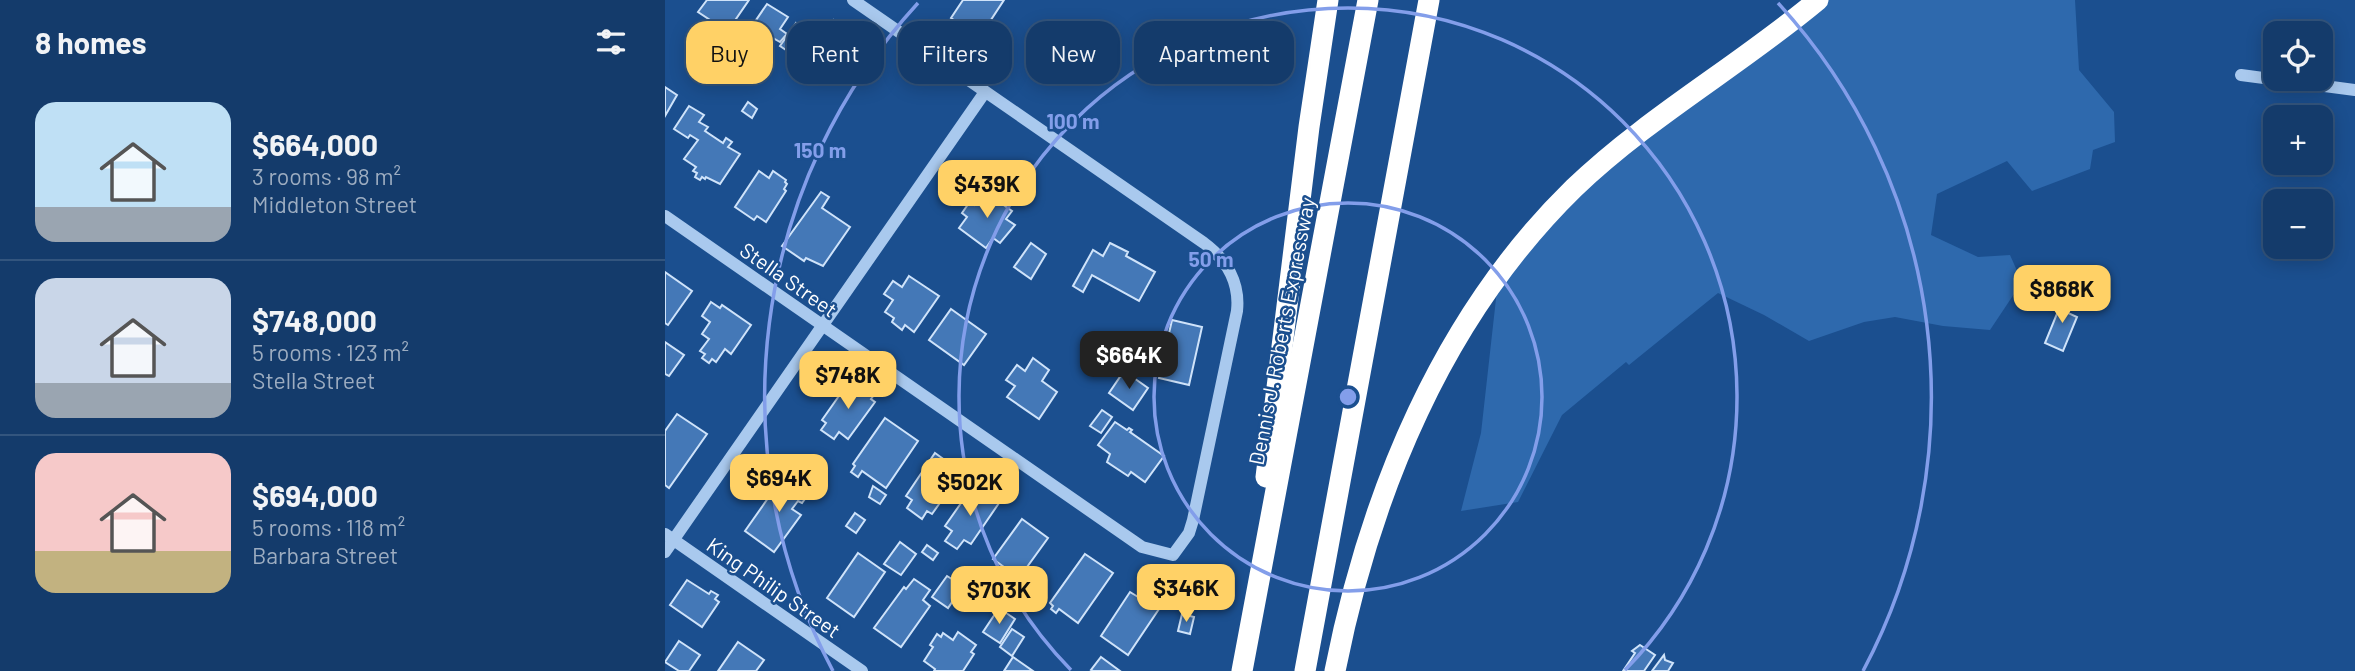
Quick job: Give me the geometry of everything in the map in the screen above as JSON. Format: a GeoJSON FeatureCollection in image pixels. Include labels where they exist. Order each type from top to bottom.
{"type":"FeatureCollection","features":[{"type":"Feature","properties":{"kind":"highway"},"geometry":{"type":"LineString","coordinates":[[1242,671],[1309,127],[1328,0]]}},
{"type":"Feature","properties":{"kind":"highway","name":"Dennis J. Roberts Expressway"},"geometry":{"type":"LineString","coordinates":[[1242,671],[1368,0]]}},
{"type":"Feature","properties":{"kind":"highway"},"geometry":{"type":"LineString","coordinates":[[1305,671],[1429,0]]}},
{"type":"Feature","properties":{"kind":"highway"},"geometry":{"type":"LineString","coordinates":[[1335,671],[1367,542],[1401,448],[1440,370],[1501,274],[1549,215],[1599,166],[1818,0]]}},
{"type":"Feature","properties":{"kind":"street"},"geometry":{"type":"LineString","coordinates":[[665,552],[669,537],[823,325],[985,92],[853,0]]}},
{"type":"Feature","properties":{"kind":"street"},"geometry":{"type":"LineString","coordinates":[[2241,75],[2355,90]]}},
{"type":"Feature","properties":{"kind":"street","name":"Stella Street"},"geometry":{"type":"LineString","coordinates":[[665,216],[1142,547],[1173,555],[1189,533],[1193,520],[1228,360],[1238,300],[1233,277],[1212,250],[985,92]]}},
{"type":"Feature","properties":{"kind":"street","name":"King Philip Street"},"geometry":{"type":"LineString","coordinates":[[669,537],[862,671]]}},
{"type":"Feature","properties":{"kind":"shaded area"},"geometry":{"type":"Polygon","coordinates":[[[1812,0],[2075,0],[2079,70],[2114,112],[2115,142],[2093,150],[2090,169],[2032,191],[2007,161],[1937,194],[1931,235],[1978,257],[2010,255],[2022,282],[1990,330],[1943,326],[1895,317],[1864,322],[1809,341],[1718,293],[1629,365],[1626,362],[1562,415],[1518,502],[1461,511],[1481,433],[1499,272],[1582,174],[1812,0]]]}},
{"type":"Feature","properties":{"kind":"building"},"geometry":{"type":"Polygon","coordinates":[[[707,0],[749,0],[735,21],[709,21],[698,12],[707,0]]]}},
{"type":"Feature","properties":{"kind":"building"},"geometry":{"type":"Polygon","coordinates":[[[963,0],[1004,0],[990,21],[955,21],[951,18],[963,0]]]}},
{"type":"Feature","properties":{"kind":"building"},"geometry":{"type":"Polygon","coordinates":[[[767,4],[788,17],[780,29],[787,34],[780,42],[773,38],[773,21],[755,21],[767,4]]]}},
{"type":"Feature","properties":{"kind":"building"},"geometry":{"type":"Polygon","coordinates":[[[787,36],[787,51],[780,46],[787,36]]]}},
{"type":"Feature","properties":{"kind":"building"},"geometry":{"type":"Polygon","coordinates":[[[665,87],[677,95],[665,116],[665,87]]]}},
{"type":"Feature","properties":{"kind":"building"},"geometry":{"type":"Polygon","coordinates":[[[748,102],[757,109],[752,118],[742,111],[748,102]]]}},
{"type":"Feature","properties":{"kind":"building"},"geometry":{"type":"Polygon","coordinates":[[[689,106],[704,115],[699,122],[708,127],[705,131],[723,143],[726,138],[732,142],[728,147],[740,154],[720,184],[706,177],[700,180],[695,177],[697,173],[693,171],[696,167],[684,159],[698,140],[690,135],[688,138],[674,129],[689,106]]]}},
{"type":"Feature","properties":{"kind":"building"},"geometry":{"type":"Polygon","coordinates":[[[759,171],[769,178],[773,171],[786,180],[787,184],[784,189],[786,191],[766,222],[757,216],[754,220],[735,207],[759,171]]]}},
{"type":"Feature","properties":{"kind":"building"},"geometry":{"type":"Polygon","coordinates":[[[984,191],[1012,211],[1006,219],[1015,225],[1000,243],[993,238],[986,248],[959,228],[967,217],[962,213],[969,203],[974,205],[984,191]]]}},
{"type":"Feature","properties":{"kind":"building"},"geometry":{"type":"Polygon","coordinates":[[[821,192],[829,197],[822,208],[850,227],[823,266],[806,258],[804,261],[782,246],[821,192]]]}},
{"type":"Feature","properties":{"kind":"building"},"geometry":{"type":"Polygon","coordinates":[[[1031,243],[1046,254],[1031,279],[1014,267],[1031,243]]]}},
{"type":"Feature","properties":{"kind":"building"},"geometry":{"type":"Polygon","coordinates":[[[1110,243],[1128,252],[1126,256],[1155,272],[1139,301],[1092,275],[1083,292],[1073,286],[1093,250],[1103,256],[1110,243]]]}},
{"type":"Feature","properties":{"kind":"building"},"geometry":{"type":"Polygon","coordinates":[[[665,272],[692,291],[668,325],[665,323],[665,272]]]}},
{"type":"Feature","properties":{"kind":"building"},"geometry":{"type":"Polygon","coordinates":[[[909,276],[939,296],[914,332],[905,325],[902,330],[892,322],[894,318],[885,312],[893,300],[884,294],[893,281],[902,287],[909,276]]]}},
{"type":"Feature","properties":{"kind":"building"},"geometry":{"type":"Polygon","coordinates":[[[2065,294],[2074,298],[2068,313],[2077,317],[2063,351],[2045,343],[2065,294]]]}},
{"type":"Feature","properties":{"kind":"building"},"geometry":{"type":"Polygon","coordinates":[[[711,302],[720,308],[722,305],[751,325],[731,354],[725,349],[716,362],[712,359],[709,363],[702,358],[705,354],[700,351],[709,339],[702,334],[710,322],[702,316],[711,302]]]}},
{"type":"Feature","properties":{"kind":"building"},"geometry":{"type":"Polygon","coordinates":[[[951,309],[986,334],[964,365],[929,340],[951,309]]]}},
{"type":"Feature","properties":{"kind":"building"},"geometry":{"type":"Polygon","coordinates":[[[1172,320],[1202,327],[1189,385],[1159,378],[1172,320]]]}},
{"type":"Feature","properties":{"kind":"building"},"geometry":{"type":"Polygon","coordinates":[[[665,342],[684,355],[669,376],[665,374],[665,342]]]}},
{"type":"Feature","properties":{"kind":"building"},"geometry":{"type":"Polygon","coordinates":[[[1033,358],[1049,370],[1042,381],[1057,392],[1039,419],[1007,397],[1015,386],[1006,380],[1017,365],[1025,371],[1033,358]]]}},
{"type":"Feature","properties":{"kind":"building"},"geometry":{"type":"Polygon","coordinates":[[[1124,371],[1148,388],[1133,410],[1109,393],[1124,371]]]}},
{"type":"Feature","properties":{"kind":"building"},"geometry":{"type":"Polygon","coordinates":[[[851,379],[874,395],[871,399],[875,402],[848,439],[839,432],[834,439],[821,430],[826,423],[822,420],[851,379]]]}},
{"type":"Feature","properties":{"kind":"building"},"geometry":{"type":"Polygon","coordinates":[[[1102,410],[1112,417],[1101,433],[1090,426],[1102,410]]]}},
{"type":"Feature","properties":{"kind":"building"},"geometry":{"type":"Polygon","coordinates":[[[677,414],[707,434],[669,488],[665,485],[665,431],[677,414]]]}},
{"type":"Feature","properties":{"kind":"building"},"geometry":{"type":"Polygon","coordinates":[[[885,418],[918,441],[886,488],[862,471],[858,477],[851,472],[855,466],[853,464],[885,418]]]}},
{"type":"Feature","properties":{"kind":"building"},"geometry":{"type":"Polygon","coordinates":[[[1115,422],[1127,430],[1132,430],[1130,432],[1164,456],[1145,482],[1131,472],[1128,476],[1107,462],[1110,454],[1098,445],[1115,422]]]}},
{"type":"Feature","properties":{"kind":"building"},"geometry":{"type":"Polygon","coordinates":[[[935,453],[949,463],[951,460],[954,462],[952,465],[956,468],[953,472],[959,476],[932,514],[927,511],[922,519],[907,508],[912,500],[906,496],[935,453]]]}},
{"type":"Feature","properties":{"kind":"building"},"geometry":{"type":"Polygon","coordinates":[[[792,473],[813,488],[802,503],[798,501],[792,509],[801,515],[774,552],[745,531],[771,494],[778,499],[784,490],[781,488],[792,473]]]}},
{"type":"Feature","properties":{"kind":"building"},"geometry":{"type":"Polygon","coordinates":[[[873,486],[886,495],[880,504],[869,497],[873,486]]]}},
{"type":"Feature","properties":{"kind":"building"},"geometry":{"type":"Polygon","coordinates":[[[973,486],[999,503],[971,544],[964,540],[957,549],[945,541],[952,531],[945,526],[973,486]]]}},
{"type":"Feature","properties":{"kind":"building"},"geometry":{"type":"Polygon","coordinates":[[[855,513],[865,520],[856,533],[846,526],[855,513]]]}},
{"type":"Feature","properties":{"kind":"building"},"geometry":{"type":"Polygon","coordinates":[[[1022,519],[1048,538],[1019,578],[993,559],[1022,519]]]}},
{"type":"Feature","properties":{"kind":"building"},"geometry":{"type":"Polygon","coordinates":[[[900,542],[916,554],[901,575],[884,564],[900,542]]]}},
{"type":"Feature","properties":{"kind":"building"},"geometry":{"type":"Polygon","coordinates":[[[927,545],[938,553],[933,560],[922,552],[927,545]]]}},
{"type":"Feature","properties":{"kind":"building"},"geometry":{"type":"Polygon","coordinates":[[[858,553],[885,572],[854,617],[827,598],[858,553]]]}},
{"type":"Feature","properties":{"kind":"building"},"geometry":{"type":"Polygon","coordinates":[[[1085,554],[1113,573],[1078,623],[1059,609],[1056,613],[1051,609],[1053,606],[1050,603],[1085,554]]]}},
{"type":"Feature","properties":{"kind":"building"},"geometry":{"type":"Polygon","coordinates":[[[947,576],[963,586],[948,608],[932,597],[947,576]]]}},
{"type":"Feature","properties":{"kind":"building"},"geometry":{"type":"Polygon","coordinates":[[[914,579],[930,590],[923,600],[930,606],[901,647],[874,628],[904,587],[906,589],[914,579]]]}},
{"type":"Feature","properties":{"kind":"building"},"geometry":{"type":"Polygon","coordinates":[[[687,580],[709,594],[711,591],[718,595],[715,599],[719,602],[702,627],[670,605],[687,580]]]}},
{"type":"Feature","properties":{"kind":"building"},"geometry":{"type":"Polygon","coordinates":[[[1130,592],[1143,600],[1146,596],[1161,606],[1128,655],[1101,636],[1130,592]]]}},
{"type":"Feature","properties":{"kind":"building"},"geometry":{"type":"Polygon","coordinates":[[[999,608],[1015,619],[1000,643],[983,632],[999,608]]]}},
{"type":"Feature","properties":{"kind":"building"},"geometry":{"type":"Polygon","coordinates":[[[1182,614],[1194,617],[1190,634],[1178,631],[1182,614]]]}},
{"type":"Feature","properties":{"kind":"building"},"geometry":{"type":"Polygon","coordinates":[[[1012,629],[1024,637],[1012,656],[1000,647],[1012,629]]]}},
{"type":"Feature","properties":{"kind":"building"},"geometry":{"type":"Polygon","coordinates":[[[958,632],[976,645],[971,652],[974,654],[963,671],[934,671],[935,669],[924,661],[933,647],[930,645],[937,634],[941,637],[943,633],[953,640],[958,632]]]}},
{"type":"Feature","properties":{"kind":"building"},"geometry":{"type":"Polygon","coordinates":[[[679,641],[700,655],[689,671],[679,671],[665,662],[679,641]]]}},
{"type":"Feature","properties":{"kind":"building"},"geometry":{"type":"Polygon","coordinates":[[[738,642],[764,660],[756,671],[718,671],[738,642]]]}},
{"type":"Feature","properties":{"kind":"building"},"geometry":{"type":"Polygon","coordinates":[[[1640,645],[1655,655],[1644,671],[1623,671],[1635,653],[1632,651],[1640,645]]]}},
{"type":"Feature","properties":{"kind":"building"},"geometry":{"type":"Polygon","coordinates":[[[1664,655],[1665,660],[1673,663],[1668,671],[1652,671],[1664,655]]]}},
{"type":"Feature","properties":{"kind":"building"},"geometry":{"type":"Polygon","coordinates":[[[1013,657],[1033,671],[1004,671],[1013,657]]]}},
{"type":"Feature","properties":{"kind":"building"},"geometry":{"type":"Polygon","coordinates":[[[1101,657],[1120,671],[1091,670],[1101,657]]]}}]}
